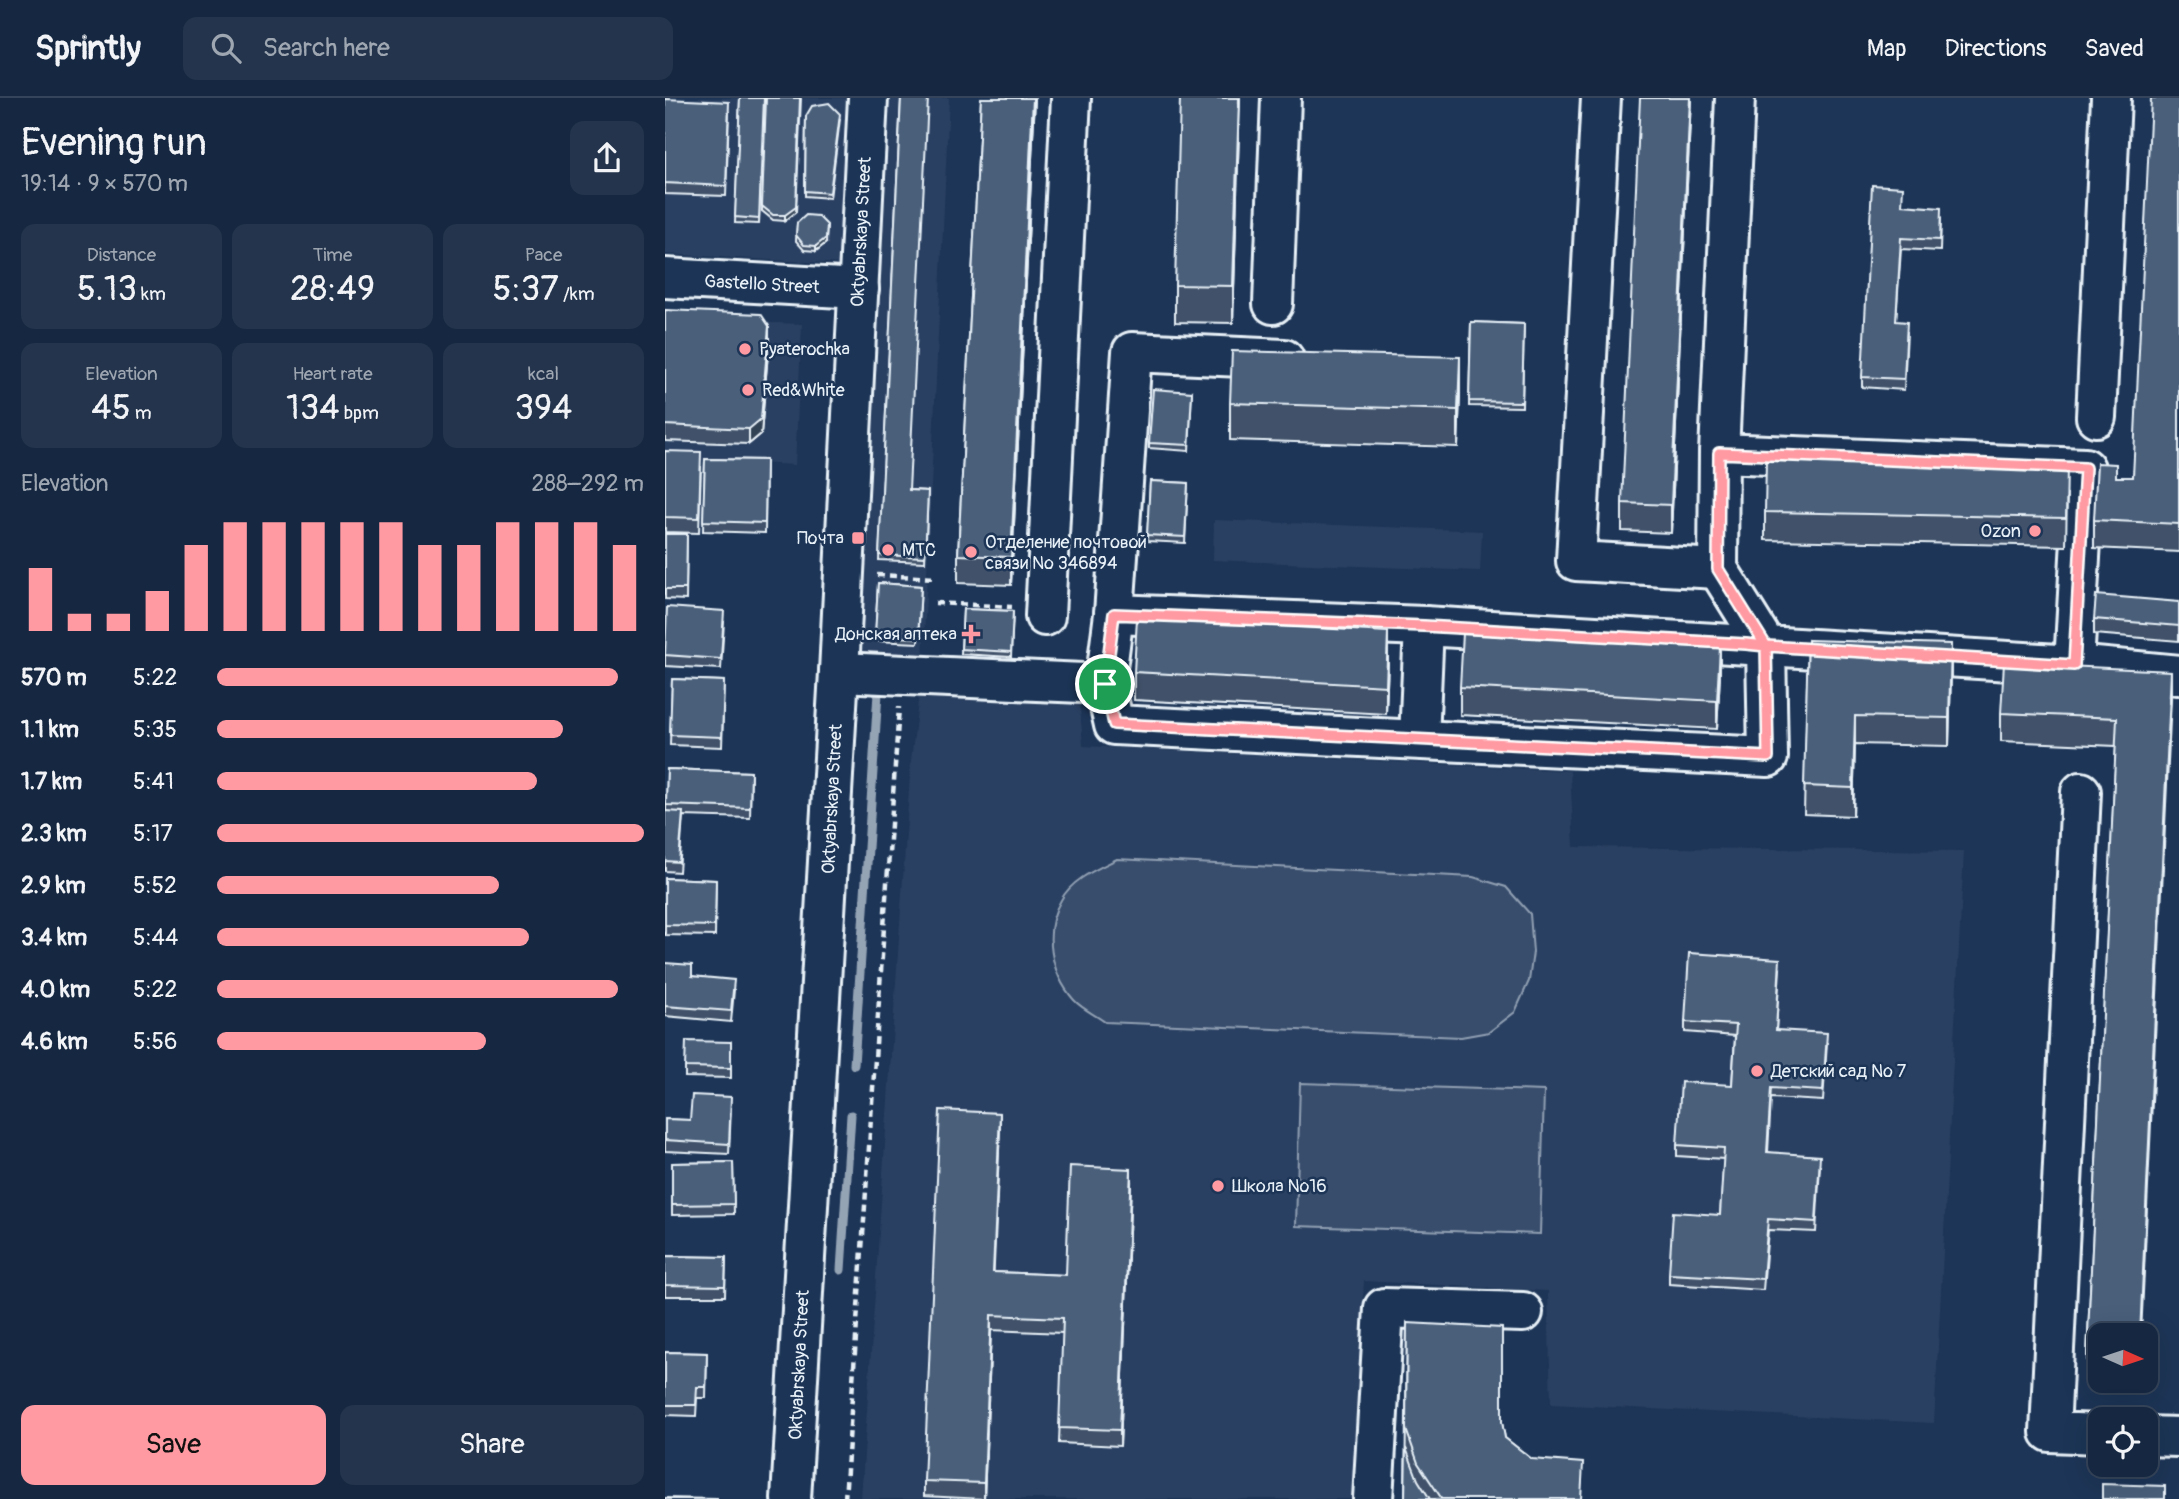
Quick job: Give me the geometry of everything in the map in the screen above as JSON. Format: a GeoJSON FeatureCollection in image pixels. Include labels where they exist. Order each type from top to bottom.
{"type":"FeatureCollection","features":[{"type":"Feature","properties":{"kind":"street","name":"Oktyabrskaya Street"},"geometry":{"type":"LineString","coordinates":[[791,1499],[839,672],[868,98]]}},
{"type":"Feature","properties":{"kind":"street"},"geometry":{"type":"LineString","coordinates":[[1045,616],[1071,98]]}},
{"type":"Feature","properties":{"kind":"street"},"geometry":{"type":"LineString","coordinates":[[1273,304],[1280,98]]}},
{"type":"Feature","properties":{"kind":"street"},"geometry":{"type":"LineString","coordinates":[[1601,98],[1576,561],[1718,569]]}},
{"type":"Feature","properties":{"kind":"street"},"geometry":{"type":"LineString","coordinates":[[1316,360],[1132,352],[1114,614],[1105,684],[1114,724],[1768,757],[1766,646],[1718,569],[1719,453],[1735,98]]}},
{"type":"Feature","properties":{"kind":"street"},"geometry":{"type":"LineString","coordinates":[[2096,417],[2111,98]]}},
{"type":"Feature","properties":{"kind":"street","name":"Gastello Street"},"geometry":{"type":"LineString","coordinates":[[665,278],[859,289]]}},
{"type":"Feature","properties":{"kind":"street"},"geometry":{"type":"LineString","coordinates":[[1719,453],[2085,468],[2074,665]]}},
{"type":"Feature","properties":{"kind":"street"},"geometry":{"type":"LineString","coordinates":[[1114,614],[1424,626],[2074,665],[2179,675]]}},
{"type":"Feature","properties":{"kind":"street"},"geometry":{"type":"LineString","coordinates":[[1419,739],[1424,626]]}},
{"type":"Feature","properties":{"kind":"street"},"geometry":{"type":"LineString","coordinates":[[839,672],[1105,684]]}},
{"type":"Feature","properties":{"kind":"street"},"geometry":{"type":"LineString","coordinates":[[2081,792],[2050,1432],[2088,1434]]}},
{"type":"Feature","properties":{"kind":"street"},"geometry":{"type":"LineString","coordinates":[[1373,1499],[1384,1308],[1523,1312]]}},
{"type":"Feature","properties":{"kind":"street"},"geometry":{"type":"LineString","coordinates":[[2158,1436],[2179,1437]]}},
{"type":"Feature","properties":{"kind":"path"},"geometry":{"type":"LineString","coordinates":[[870,575],[936,578]]}},
{"type":"Feature","properties":{"kind":"path"},"geometry":{"type":"LineString","coordinates":[[845,1499],[902,675]]}},
{"type":"Feature","properties":{"kind":"shaded area"},"geometry":{"type":"Polygon","coordinates":[[[665,98],[849,98],[842,264],[665,254],[665,98]]]}},
{"type":"Feature","properties":{"kind":"shaded area"},"geometry":{"type":"Polygon","coordinates":[[[883,98],[949,98],[923,660],[860,654],[883,98]]]}},
{"type":"Feature","properties":{"kind":"shaded area"},"geometry":{"type":"Polygon","coordinates":[[[665,319],[802,324],[795,465],[665,458],[665,319]]]}},
{"type":"Feature","properties":{"kind":"shaded area"},"geometry":{"type":"Polygon","coordinates":[[[1214,520],[1482,531],[1480,571],[1213,560],[1214,520]]]}},
{"type":"Feature","properties":{"kind":"shaded area","name":"Школа №16"},"geometry":{"type":"Polygon","coordinates":[[[923,660],[1077,668],[1083,746],[1570,771],[1574,847],[1964,851],[1934,1423],[1551,1404],[1548,1291],[1364,1281],[1351,1499],[861,1499],[911,761],[923,660]]]}},
{"type":"Feature","properties":{"kind":"shaded area"},"geometry":{"type":"Polygon","coordinates":[[[1117,859],[1473,877],[1506,887],[1530,914],[1533,952],[1529,981],[1515,1012],[1489,1032],[1461,1037],[1105,1022],[1077,1003],[1066,990],[1052,952],[1052,925],[1061,900],[1072,886],[1086,875],[1117,859]]]}},
{"type":"Feature","properties":{"kind":"shaded area"},"geometry":{"type":"Polygon","coordinates":[[[1300,1083],[1544,1091],[1540,1234],[1296,1226],[1300,1083]]]}},
{"type":"Feature","properties":{"kind":"building"},"geometry":{"type":"Polygon","coordinates":[[[740,98],[764,98],[759,219],[735,217],[740,98]]]}},
{"type":"Feature","properties":{"kind":"building"},"geometry":{"type":"Polygon","coordinates":[[[766,98],[800,98],[796,207],[785,215],[773,215],[762,206],[766,98]]]}},
{"type":"Feature","properties":{"kind":"building"},"geometry":{"type":"Polygon","coordinates":[[[901,98],[928,98],[909,490],[928,491],[925,557],[879,555],[901,98]]]}},
{"type":"Feature","properties":{"kind":"building"},"geometry":{"type":"Polygon","coordinates":[[[981,98],[1033,98],[1011,557],[958,555],[981,98]]]}},
{"type":"Feature","properties":{"kind":"building"},"geometry":{"type":"Polygon","coordinates":[[[1180,98],[1239,98],[1233,286],[1175,285],[1180,98]]]}},
{"type":"Feature","properties":{"kind":"building"},"geometry":{"type":"Polygon","coordinates":[[[1640,98],[1690,98],[1671,505],[1622,503],[1640,98]]]}},
{"type":"Feature","properties":{"kind":"building"},"geometry":{"type":"Polygon","coordinates":[[[2151,98],[2179,98],[2179,524],[2094,520],[2097,463],[2116,464],[2116,477],[2133,477],[2151,98]]]}},
{"type":"Feature","properties":{"kind":"building"},"geometry":{"type":"Polygon","coordinates":[[[665,99],[729,102],[726,186],[665,183],[665,99]]]}},
{"type":"Feature","properties":{"kind":"building"},"geometry":{"type":"Polygon","coordinates":[[[829,103],[840,114],[830,193],[805,191],[806,116],[812,106],[829,103]]]}},
{"type":"Feature","properties":{"kind":"building"},"geometry":{"type":"Polygon","coordinates":[[[1872,185],[1903,187],[1902,205],[1941,208],[1940,240],[1901,238],[1896,321],[1907,322],[1904,379],[1862,377],[1872,185]]]}},
{"type":"Feature","properties":{"kind":"building"},"geometry":{"type":"Polygon","coordinates":[[[806,215],[818,216],[827,225],[826,238],[816,246],[804,245],[796,235],[797,223],[806,215]]]}},
{"type":"Feature","properties":{"kind":"building"},"geometry":{"type":"Polygon","coordinates":[[[665,310],[761,314],[769,326],[761,419],[749,429],[665,425],[665,310]]]}},
{"type":"Feature","properties":{"kind":"building"},"geometry":{"type":"Polygon","coordinates":[[[1471,322],[1524,324],[1522,402],[1469,401],[1471,322]]]}},
{"type":"Feature","properties":{"kind":"building"},"geometry":{"type":"Polygon","coordinates":[[[1232,351],[1460,357],[1458,410],[1230,403],[1232,351]]]}},
{"type":"Feature","properties":{"kind":"building"},"geometry":{"type":"Polygon","coordinates":[[[1153,389],[1192,392],[1189,445],[1149,443],[1153,389]]]}},
{"type":"Feature","properties":{"kind":"building"},"geometry":{"type":"Polygon","coordinates":[[[665,451],[701,452],[699,518],[665,517],[665,451]]]}},
{"type":"Feature","properties":{"kind":"building"},"geometry":{"type":"Polygon","coordinates":[[[705,459],[766,460],[765,523],[703,521],[705,459]]]}},
{"type":"Feature","properties":{"kind":"building"},"geometry":{"type":"Polygon","coordinates":[[[1766,460],[2067,466],[2066,518],[1765,512],[1766,460]]]}},
{"type":"Feature","properties":{"kind":"building"},"geometry":{"type":"Polygon","coordinates":[[[1150,481],[1188,483],[1185,537],[1147,535],[1150,481]]]}},
{"type":"Feature","properties":{"kind":"building"},"geometry":{"type":"Polygon","coordinates":[[[665,534],[687,534],[686,589],[665,589],[665,534]]]}},
{"type":"Feature","properties":{"kind":"building"},"geometry":{"type":"Polygon","coordinates":[[[878,583],[921,586],[918,638],[875,636],[878,583]]]}},
{"type":"Feature","properties":{"kind":"building"},"geometry":{"type":"Polygon","coordinates":[[[2096,595],[2179,602],[2179,626],[2094,619],[2096,595]]]}},
{"type":"Feature","properties":{"kind":"building"},"geometry":{"type":"Polygon","coordinates":[[[667,607],[724,611],[721,659],[665,655],[667,607]]]}},
{"type":"Feature","properties":{"kind":"building"},"geometry":{"type":"Polygon","coordinates":[[[963,609],[1013,611],[1011,652],[961,649],[963,609]]]}},
{"type":"Feature","properties":{"kind":"building"},"geometry":{"type":"Polygon","coordinates":[[[1137,618],[1388,632],[1386,686],[1134,672],[1137,618]]]}},
{"type":"Feature","properties":{"kind":"building"},"geometry":{"type":"Polygon","coordinates":[[[1463,633],[1720,647],[1717,701],[1460,687],[1463,633]]]}},
{"type":"Feature","properties":{"kind":"building"},"geometry":{"type":"Polygon","coordinates":[[[1808,640],[1951,644],[1949,718],[1855,716],[1853,788],[1804,786],[1808,640]]]}},
{"type":"Feature","properties":{"kind":"building"},"geometry":{"type":"Polygon","coordinates":[[[2004,663],[2171,671],[2141,1323],[2089,1323],[2117,718],[2001,713],[2004,663]]]}},
{"type":"Feature","properties":{"kind":"building"},"geometry":{"type":"Polygon","coordinates":[[[672,679],[724,681],[722,737],[670,735],[672,679]]]}},
{"type":"Feature","properties":{"kind":"building"},"geometry":{"type":"Polygon","coordinates":[[[667,769],[751,772],[750,808],[666,805],[667,769]]]}},
{"type":"Feature","properties":{"kind":"building"},"geometry":{"type":"Polygon","coordinates":[[[665,811],[683,812],[679,862],[665,861],[665,811]]]}},
{"type":"Feature","properties":{"kind":"building"},"geometry":{"type":"Polygon","coordinates":[[[665,878],[716,880],[715,926],[665,925],[665,878]]]}},
{"type":"Feature","properties":{"kind":"building"},"geometry":{"type":"Polygon","coordinates":[[[1689,953],[1780,959],[1776,1030],[1827,1033],[1823,1091],[1771,1088],[1767,1152],[1820,1156],[1816,1222],[1768,1219],[1763,1279],[1669,1274],[1673,1212],[1720,1215],[1724,1148],[1677,1145],[1681,1082],[1732,1085],[1736,1025],[1685,1022],[1689,953]]]}},
{"type":"Feature","properties":{"kind":"building"},"geometry":{"type":"Polygon","coordinates":[[[665,963],[692,965],[692,976],[734,980],[731,1011],[665,1006],[665,963]]]}},
{"type":"Feature","properties":{"kind":"building"},"geometry":{"type":"Polygon","coordinates":[[[686,1041],[731,1042],[731,1068],[685,1067],[686,1041]]]}},
{"type":"Feature","properties":{"kind":"building"},"geometry":{"type":"Polygon","coordinates":[[[692,1095],[731,1097],[729,1144],[665,1140],[665,1119],[690,1120],[692,1095]]]}},
{"type":"Feature","properties":{"kind":"building"},"geometry":{"type":"Polygon","coordinates":[[[940,1110],[1000,1113],[993,1272],[1066,1275],[1070,1166],[1131,1169],[1120,1430],[1059,1428],[1063,1318],[991,1315],[984,1483],[924,1481],[940,1110]]]}},
{"type":"Feature","properties":{"kind":"building"},"geometry":{"type":"Polygon","coordinates":[[[733,1162],[734,1204],[672,1205],[672,1163],[733,1162]]]}},
{"type":"Feature","properties":{"kind":"building"},"geometry":{"type":"Polygon","coordinates":[[[665,1256],[726,1257],[725,1286],[665,1285],[665,1256]]]}},
{"type":"Feature","properties":{"kind":"building"},"geometry":{"type":"Polygon","coordinates":[[[1407,1323],[1502,1328],[1502,1422],[1505,1438],[1532,1459],[1583,1463],[1581,1499],[1442,1499],[1418,1463],[1406,1429],[1407,1323]]]}},
{"type":"Feature","properties":{"kind":"building"},"geometry":{"type":"Polygon","coordinates":[[[665,1352],[707,1353],[706,1387],[697,1387],[696,1405],[665,1405],[665,1352]]]}},
{"type":"Feature","properties":{"kind":"building"},"geometry":{"type":"Polygon","coordinates":[[[1406,1448],[1418,1480],[1430,1499],[1405,1499],[1406,1448]]]}},
{"type":"Feature","properties":{"kind":"building"},"geometry":{"type":"Polygon","coordinates":[[[2102,1484],[2165,1486],[2165,1499],[2102,1499],[2102,1484]]]}},
{"type":"Feature","properties":{"kind":"waterway"},"geometry":{"type":"LineString","coordinates":[[854,1065],[878,693]]}},
{"type":"Feature","properties":{"kind":"waterway"},"geometry":{"type":"LineString","coordinates":[[841,1270],[851,1115]]}},
{"type":"Feature","properties":{"kind":"place","name":"Pyaterochka"},"geometry":{"type":"Point","coordinates":[745,349]}},
{"type":"Feature","properties":{"kind":"place","name":"Red&White"},"geometry":{"type":"Point","coordinates":[748,390]}},
{"type":"Feature","properties":{"kind":"place","name":"Ozon"},"geometry":{"type":"Point","coordinates":[2035,531]}},
{"type":"Feature","properties":{"kind":"place","name":"Почта"},"geometry":{"type":"Point","coordinates":[858,538]}},
{"type":"Feature","properties":{"kind":"place","name":"МТС"},"geometry":{"type":"Point","coordinates":[888,550]}},
{"type":"Feature","properties":{"kind":"place","name":"Отделение почтовой связи № 346894"},"geometry":{"type":"Point","coordinates":[971,552]}},
{"type":"Feature","properties":{"kind":"place","name":"Донская аптека"},"geometry":{"type":"Point","coordinates":[971,634]}},
{"type":"Feature","properties":{"kind":"place","name":"Детский сад № 7"},"geometry":{"type":"Point","coordinates":[1757,1071]}},
{"type":"Feature","properties":{"kind":"place","name":"Школа №16"},"geometry":{"type":"Point","coordinates":[1218,1186]}},
{"type":"Feature","properties":{"kind":"route"},"geometry":{"type":"LineString","coordinates":[[1105,684],[1114,614],[1424,626],[1746,644],[1766,646],[2074,665],[2085,468],[1719,453],[1718,569],[1766,646],[1768,757],[1114,724],[1105,684]]}}]}
